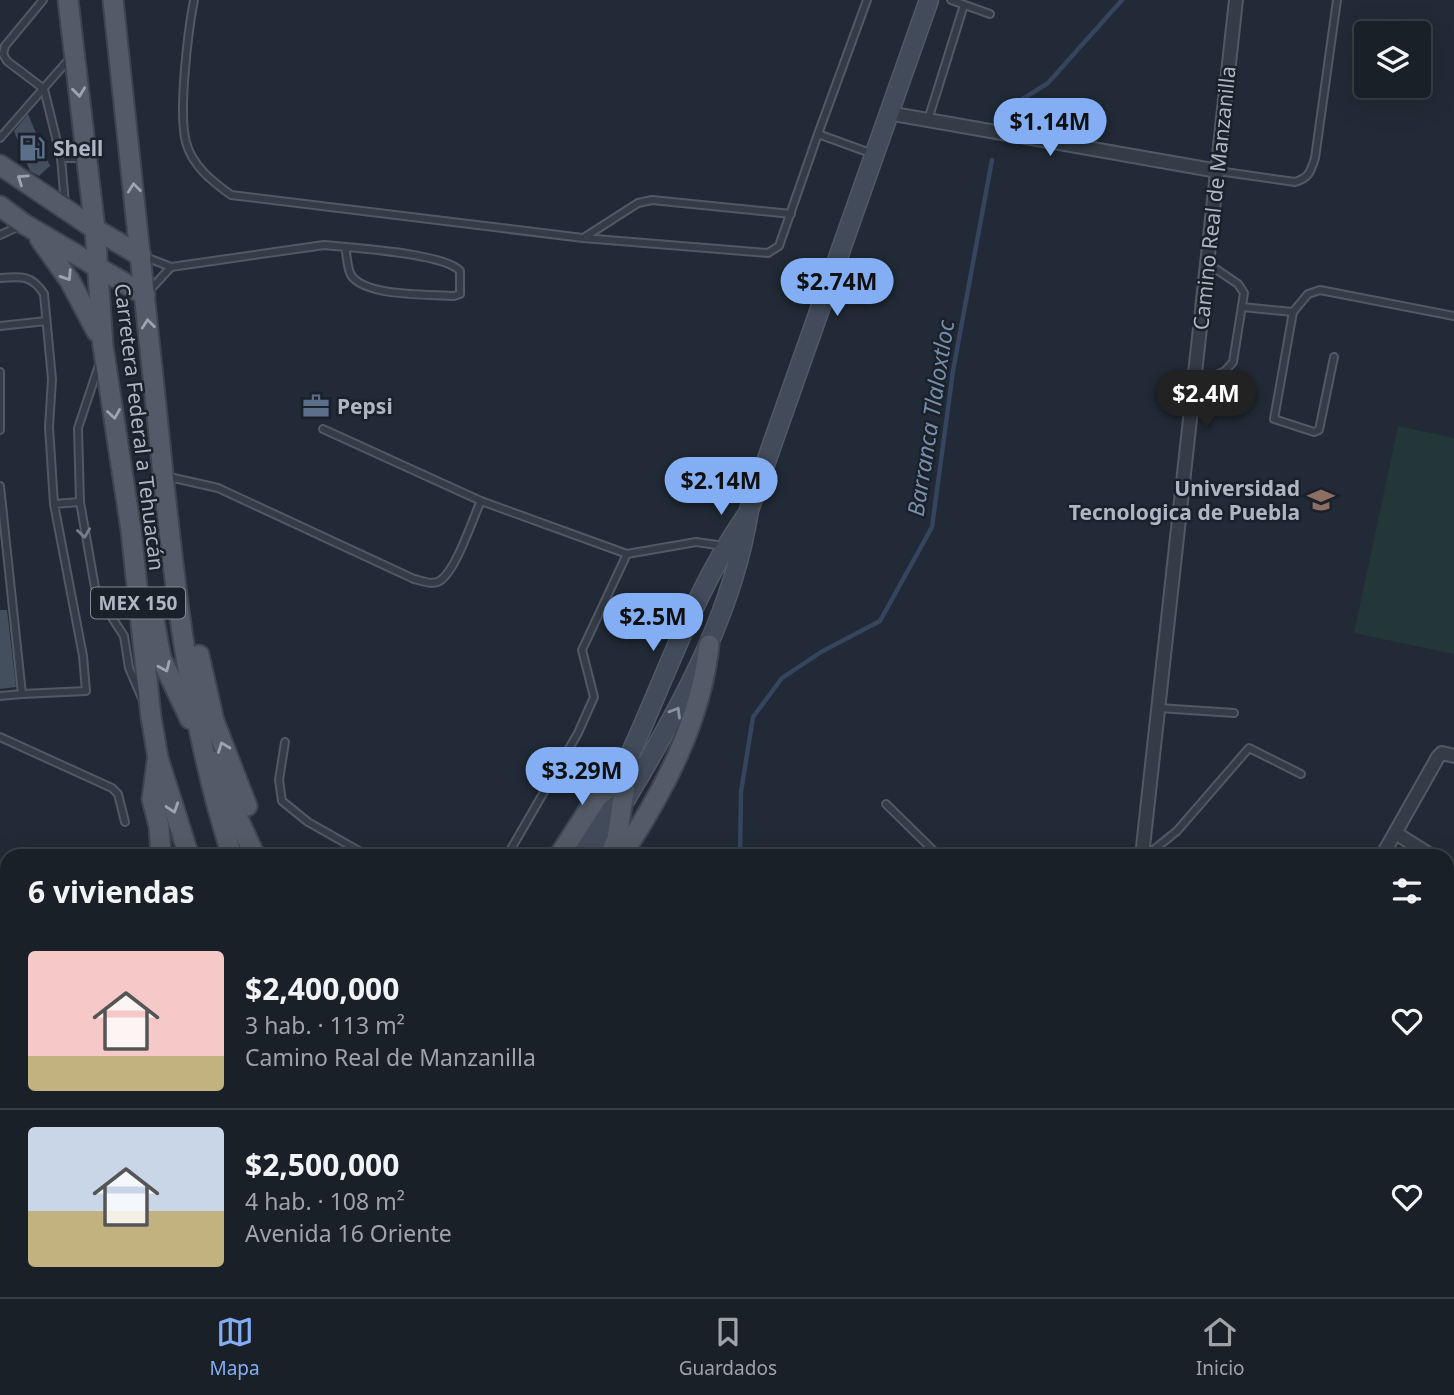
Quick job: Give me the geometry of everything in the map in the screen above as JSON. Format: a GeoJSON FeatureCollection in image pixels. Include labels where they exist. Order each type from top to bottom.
{"type":"FeatureCollection","features":[{"type":"Feature","properties":{"kind":"main road","name":"Carretera Federal a Tehuacán"},"geometry":{"type":"LineString","coordinates":[[68,0],[96,229],[103,346],[131,530],[150,717],[158,758],[187,849]]}},
{"type":"Feature","properties":{"kind":"main road","name":"Carretera Federal a Tehuacán"},"geometry":{"type":"LineString","coordinates":[[113,0],[177,595],[210,787],[231,849]]}},
{"type":"Feature","properties":{"kind":"main road"},"geometry":{"type":"LineString","coordinates":[[596,849],[685,698],[709,645],[743,551],[750,510],[929,0]]}},
{"type":"Feature","properties":{"kind":"main road"},"geometry":{"type":"LineString","coordinates":[[0,165],[141,256]]}},
{"type":"Feature","properties":{"kind":"main road"},"geometry":{"type":"LineString","coordinates":[[0,206],[97,269],[145,295]]}},
{"type":"Feature","properties":{"kind":"main road"},"geometry":{"type":"LineString","coordinates":[[24,224],[45,245],[70,281],[103,346]]}},
{"type":"Feature","properties":{"kind":"main road"},"geometry":{"type":"LineString","coordinates":[[579,849],[625,770],[680,638],[724,547],[750,510]]}},
{"type":"Feature","properties":{"kind":"main road"},"geometry":{"type":"LineString","coordinates":[[131,530],[145,574],[161,658],[252,849]]}},
{"type":"Feature","properties":{"kind":"main road"},"geometry":{"type":"LineString","coordinates":[[177,595],[189,618],[221,742],[264,849]]}},
{"type":"Feature","properties":{"kind":"main road"},"geometry":{"type":"LineString","coordinates":[[625,849],[671,770],[684,740],[702,691],[709,645]]}},
{"type":"Feature","properties":{"kind":"main road"},"geometry":{"type":"LineString","coordinates":[[158,758],[152,799],[159,826],[161,849]]}},
{"type":"Feature","properties":{"kind":"main road"},"geometry":{"type":"LineString","coordinates":[[613,849],[617,839],[625,770]]}},
{"type":"Feature","properties":{"kind":"main road"},"geometry":{"type":"LineString","coordinates":[[564,849],[597,797],[625,770]]}},
{"type":"Feature","properties":{"kind":"street","name":"Camino Real de Manzanilla"},"geometry":{"type":"LineString","coordinates":[[1145,849],[1236,0]]}},
{"type":"Feature","properties":{"kind":"street"},"geometry":{"type":"LineString","coordinates":[[888,113],[1218,171]]}},
{"type":"Feature","properties":{"kind":"street"},"geometry":{"type":"LineString","coordinates":[[1387,849],[1448,754]]}},
{"type":"Feature","properties":{"kind":"street"},"geometry":{"type":"LineString","coordinates":[[1397,834],[1421,849]]}},
{"type":"Feature","properties":{"kind":"lane"},"geometry":{"type":"LineString","coordinates":[[43,0],[5,46],[3,54],[7,61],[44,89],[61,158],[66,209]]}},
{"type":"Feature","properties":{"kind":"lane"},"geometry":{"type":"LineString","coordinates":[[194,0],[185,78],[186,143],[204,175],[232,195],[583,238],[768,253],[779,246],[867,0]]}},
{"type":"Feature","properties":{"kind":"lane"},"geometry":{"type":"LineString","coordinates":[[951,0],[990,14]]}},
{"type":"Feature","properties":{"kind":"lane"},"geometry":{"type":"LineString","coordinates":[[1218,171],[1295,182],[1304,179],[1310,172],[1337,0]]}},
{"type":"Feature","properties":{"kind":"lane"},"geometry":{"type":"LineString","coordinates":[[928,120],[964,5]]}},
{"type":"Feature","properties":{"kind":"lane"},"geometry":{"type":"LineString","coordinates":[[0,138],[75,53]]}},
{"type":"Feature","properties":{"kind":"lane"},"geometry":{"type":"LineString","coordinates":[[818,134],[874,154]]}},
{"type":"Feature","properties":{"kind":"lane"},"geometry":{"type":"LineString","coordinates":[[61,158],[87,158]]}},
{"type":"Feature","properties":{"kind":"lane"},"geometry":{"type":"LineString","coordinates":[[583,238],[638,203],[652,200],[791,214]]}},
{"type":"Feature","properties":{"kind":"lane"},"geometry":{"type":"LineString","coordinates":[[0,235],[24,224]]}},
{"type":"Feature","properties":{"kind":"lane"},"geometry":{"type":"LineString","coordinates":[[141,256],[171,267],[324,245],[345,247],[443,260],[460,271],[460,294],[454,296],[375,290],[361,284],[351,274],[345,247]]}},
{"type":"Feature","properties":{"kind":"lane"},"geometry":{"type":"LineString","coordinates":[[1194,386],[1225,371],[1233,362],[1244,293],[1238,284],[1207,262]]}},
{"type":"Feature","properties":{"kind":"lane"},"geometry":{"type":"LineString","coordinates":[[145,295],[171,267]]}},
{"type":"Feature","properties":{"kind":"lane"},"geometry":{"type":"LineString","coordinates":[[0,278],[26,276],[37,284],[44,294],[52,379],[49,427],[54,504],[83,656],[86,691],[0,696]]}},
{"type":"Feature","properties":{"kind":"lane"},"geometry":{"type":"LineString","coordinates":[[1334,356],[1319,430],[1314,432],[1274,419],[1293,312],[1308,294],[1320,290],[1454,316]]}},
{"type":"Feature","properties":{"kind":"lane"},"geometry":{"type":"LineString","coordinates":[[1242,307],[1293,312]]}},
{"type":"Feature","properties":{"kind":"lane"},"geometry":{"type":"LineString","coordinates":[[0,326],[46,321]]}},
{"type":"Feature","properties":{"kind":"lane"},"geometry":{"type":"LineString","coordinates":[[103,346],[78,428],[80,502],[96,593],[124,636],[128,668],[150,717]]}},
{"type":"Feature","properties":{"kind":"lane"},"geometry":{"type":"LineString","coordinates":[[0,372],[0,430]]}},
{"type":"Feature","properties":{"kind":"lane"},"geometry":{"type":"LineString","coordinates":[[323,429],[481,501],[627,554],[696,542],[743,551]]}},
{"type":"Feature","properties":{"kind":"lane"},"geometry":{"type":"LineString","coordinates":[[163,476],[218,488],[414,579],[431,583],[439,581],[449,571],[481,501]]}},
{"type":"Feature","properties":{"kind":"lane"},"geometry":{"type":"LineString","coordinates":[[0,486],[22,694]]}},
{"type":"Feature","properties":{"kind":"lane"},"geometry":{"type":"LineString","coordinates":[[54,504],[80,502]]}},
{"type":"Feature","properties":{"kind":"lane"},"geometry":{"type":"LineString","coordinates":[[511,849],[578,733],[594,697],[582,650],[627,554]]}},
{"type":"Feature","properties":{"kind":"lane"},"geometry":{"type":"LineString","coordinates":[[1158,708],[1234,713]]}},
{"type":"Feature","properties":{"kind":"lane"},"geometry":{"type":"LineString","coordinates":[[0,737],[112,788],[117,794],[125,822]]}},
{"type":"Feature","properties":{"kind":"lane"},"geometry":{"type":"LineString","coordinates":[[285,742],[279,780],[282,801],[308,822],[356,849]]}},
{"type":"Feature","properties":{"kind":"lane"},"geometry":{"type":"LineString","coordinates":[[1153,849],[1177,831],[1249,748],[1301,774]]}},
{"type":"Feature","properties":{"kind":"lane"},"geometry":{"type":"LineString","coordinates":[[886,804],[932,849]]}},
{"type":"Feature","properties":{"kind":"shaded area"},"geometry":{"type":"Polygon","coordinates":[[[1398,426],[1454,438],[1454,654],[1354,633],[1398,426]]]}},
{"type":"Feature","properties":{"kind":"building","name":"Shell"},"geometry":{"type":"Polygon","coordinates":[[[28,114],[50,166],[39,176],[30,171],[14,131],[28,114]]]}},
{"type":"Feature","properties":{"kind":"building"},"geometry":{"type":"Polygon","coordinates":[[[0,610],[7,610],[16,687],[0,689],[0,610]]]}},
{"type":"Feature","properties":{"kind":"waterway","name":"Barranca Tlaloxtloc"},"geometry":{"type":"LineString","coordinates":[[1005,110],[1048,83],[1122,0]]}},
{"type":"Feature","properties":{"kind":"waterway","name":"Barranca Tlaloxtloc"},"geometry":{"type":"LineString","coordinates":[[740,849],[741,792],[753,717],[782,678],[821,652],[880,621],[932,527],[953,371],[992,160]]}},
{"type":"Feature","properties":{"kind":"place","name":"Shell"},"geometry":{"type":"Point","coordinates":[32,148]}},
{"type":"Feature","properties":{"kind":"place","name":"Pepsi"},"geometry":{"type":"Point","coordinates":[316,406]}},
{"type":"Feature","properties":{"kind":"place","name":"Universidad Tecnologica de Puebla"},"geometry":{"type":"Point","coordinates":[1321,500]}}]}
